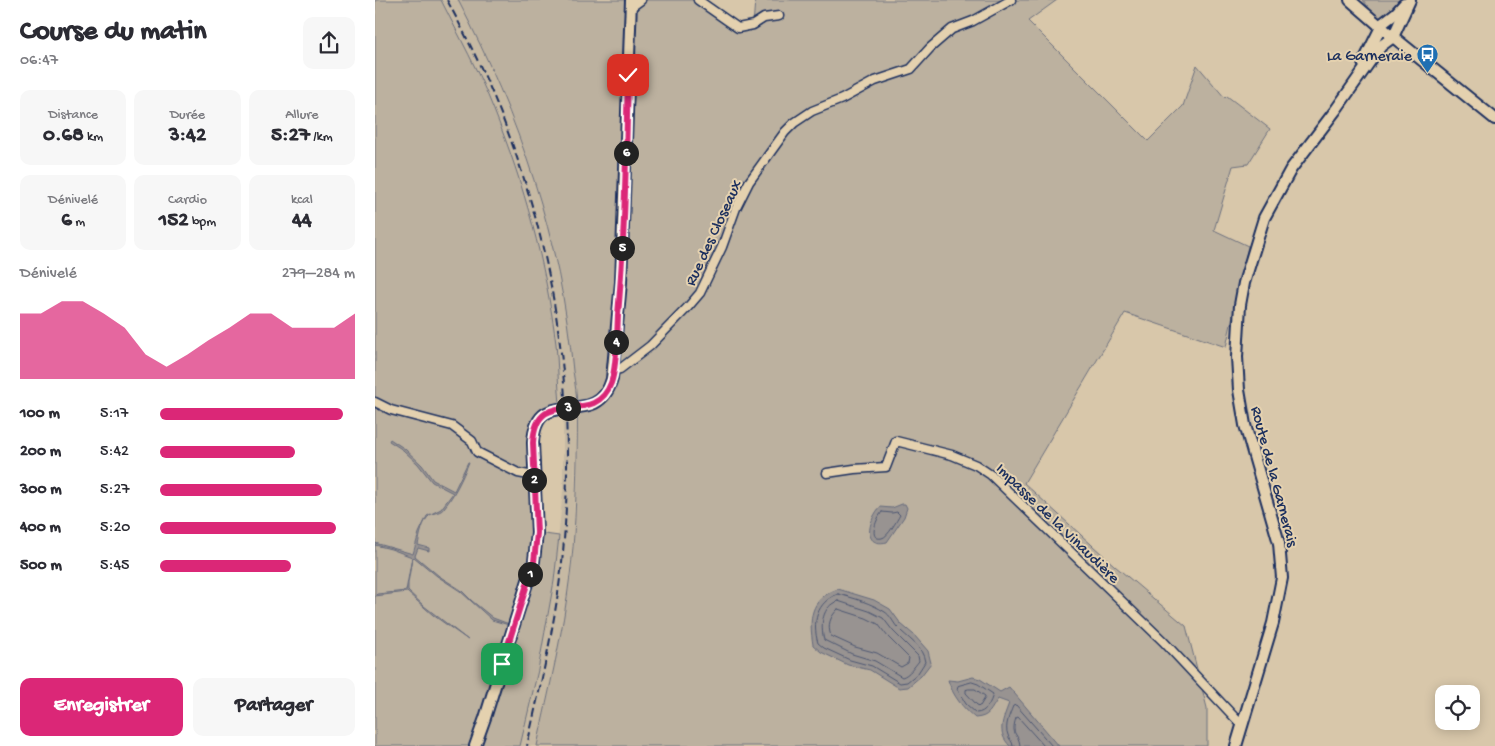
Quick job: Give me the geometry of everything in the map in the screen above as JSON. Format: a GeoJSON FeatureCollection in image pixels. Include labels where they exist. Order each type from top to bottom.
{"type":"FeatureCollection","features":[{"type":"Feature","properties":{"kind":"main road"},"geometry":{"type":"LineString","coordinates":[[1350,0],[1495,119]]}},
{"type":"Feature","properties":{"kind":"main road","name":"Route de la Garnerais"},"geometry":{"type":"LineString","coordinates":[[1354,82],[1381,27],[1409,0]]}},
{"type":"Feature","properties":{"kind":"main road","name":"Route de la Garnerais"},"geometry":{"type":"LineString","coordinates":[[1236,746],[1273,623],[1282,578],[1279,543],[1245,425],[1239,390],[1237,348],[1243,283],[1264,218],[1291,169],[1381,46],[1393,36],[1409,0]]}},
{"type":"Feature","properties":{"kind":"main road"},"geometry":{"type":"LineString","coordinates":[[475,746],[534,562],[537,533],[533,443],[537,422],[547,412],[587,406],[594,403],[603,397],[611,384],[621,282],[630,4]]}},
{"type":"Feature","properties":{"kind":"street"},"geometry":{"type":"LineString","coordinates":[[630,4],[641,0]]}},
{"type":"Feature","properties":{"kind":"street"},"geometry":{"type":"LineString","coordinates":[[698,0],[738,28],[753,25],[763,18],[779,16]]}},
{"type":"Feature","properties":{"kind":"street","name":"Rue des Closeaux"},"geometry":{"type":"LineString","coordinates":[[613,370],[620,369],[650,346],[700,293],[722,247],[736,208],[749,182],[785,132],[794,123],[812,111],[842,99],[875,81],[911,68],[952,29],[973,21],[1011,0]]}},
{"type":"Feature","properties":{"kind":"street"},"geometry":{"type":"LineString","coordinates":[[375,402],[391,410],[452,426],[472,441],[477,452],[518,473],[534,476]]}},
{"type":"Feature","properties":{"kind":"street","name":"Impasse de la Vinaudière"},"geometry":{"type":"LineString","coordinates":[[827,473],[886,467],[896,441],[952,456],[976,465],[991,475],[1149,628],[1242,723]]}},
{"type":"Feature","properties":{"kind":"shaded area"},"geometry":{"type":"Polygon","coordinates":[[[375,0],[441,0],[482,82],[505,138],[533,225],[552,314],[560,404],[536,422],[537,533],[559,536],[554,581],[538,670],[520,746],[375,746],[375,0]]]}},
{"type":"Feature","properties":{"kind":"shaded area"},"geometry":{"type":"Polygon","coordinates":[[[441,0],[458,0],[472,26],[505,101],[528,161],[549,228],[564,300],[577,403],[560,404],[556,344],[493,108],[441,0]]]}},
{"type":"Feature","properties":{"kind":"shaded area"},"geometry":{"type":"Polygon","coordinates":[[[458,0],[701,0],[738,28],[753,25],[755,0],[1057,0],[1028,21],[1148,141],[1183,106],[1197,65],[1225,98],[1227,96],[1270,129],[1248,164],[1233,166],[1214,230],[1248,246],[1226,347],[1125,313],[1024,483],[1115,566],[1186,626],[1207,708],[1207,746],[537,746],[560,640],[572,561],[577,474],[576,394],[559,274],[534,180],[500,89],[458,0]]]}},
{"type":"Feature","properties":{"kind":"shaded area"},"geometry":{"type":"Polygon","coordinates":[[[1363,0],[1411,0],[1387,32],[1363,0]]]}},
{"type":"Feature","properties":{"kind":"shaded area"},"geometry":{"type":"Polygon","coordinates":[[[577,412],[574,530],[565,615],[537,746],[520,746],[538,670],[554,581],[563,490],[563,413],[577,412]]]}},
{"type":"Feature","properties":{"kind":"water"},"geometry":{"type":"Polygon","coordinates":[[[390,439],[405,449],[422,465],[433,480],[454,491],[469,462],[458,486],[443,510],[430,515],[423,525],[418,545],[429,548],[429,551],[418,548],[415,556],[439,576],[461,590],[493,618],[509,625],[492,620],[460,591],[437,576],[414,557],[412,559],[408,591],[468,640],[433,615],[407,592],[375,596],[377,594],[406,591],[412,557],[375,545],[375,543],[413,554],[419,533],[427,516],[441,509],[453,493],[432,482],[418,464],[403,450],[389,441],[390,439]]]}},
{"type":"Feature","properties":{"kind":"water"},"geometry":{"type":"Polygon","coordinates":[[[905,504],[907,508],[904,517],[887,542],[879,543],[873,541],[870,537],[870,531],[876,512],[880,507],[892,508],[905,504]]]}},
{"type":"Feature","properties":{"kind":"water"},"geometry":{"type":"Polygon","coordinates":[[[838,589],[874,600],[890,609],[901,624],[928,651],[931,663],[921,676],[908,687],[899,688],[870,670],[848,665],[821,652],[813,645],[811,627],[816,604],[828,593],[838,589]]]}},
{"type":"Feature","properties":{"kind":"water"},"geometry":{"type":"Polygon","coordinates":[[[973,677],[980,679],[1000,692],[1009,687],[1059,746],[1010,746],[1002,731],[1003,720],[1009,703],[998,699],[987,714],[975,718],[959,701],[948,680],[958,681],[973,677]]]}},
{"type":"Feature","properties":{"kind":"railway"},"geometry":{"type":"LineString","coordinates":[[447,0],[491,90],[513,146],[531,203],[546,260],[556,317],[563,375],[567,433],[567,492],[563,552],[553,625],[527,746]]}},
{"type":"Feature","properties":{"kind":"place","name":"La Garneraie"},"geometry":{"type":"Point","coordinates":[1428,73]}},
{"type":"Feature","properties":{"kind":"route"},"geometry":{"type":"LineString","coordinates":[[502,664],[534,562],[537,533],[533,443],[537,422],[539,418],[552,410],[583,407],[594,403],[605,394],[611,384],[621,282],[628,75]]}}]}
